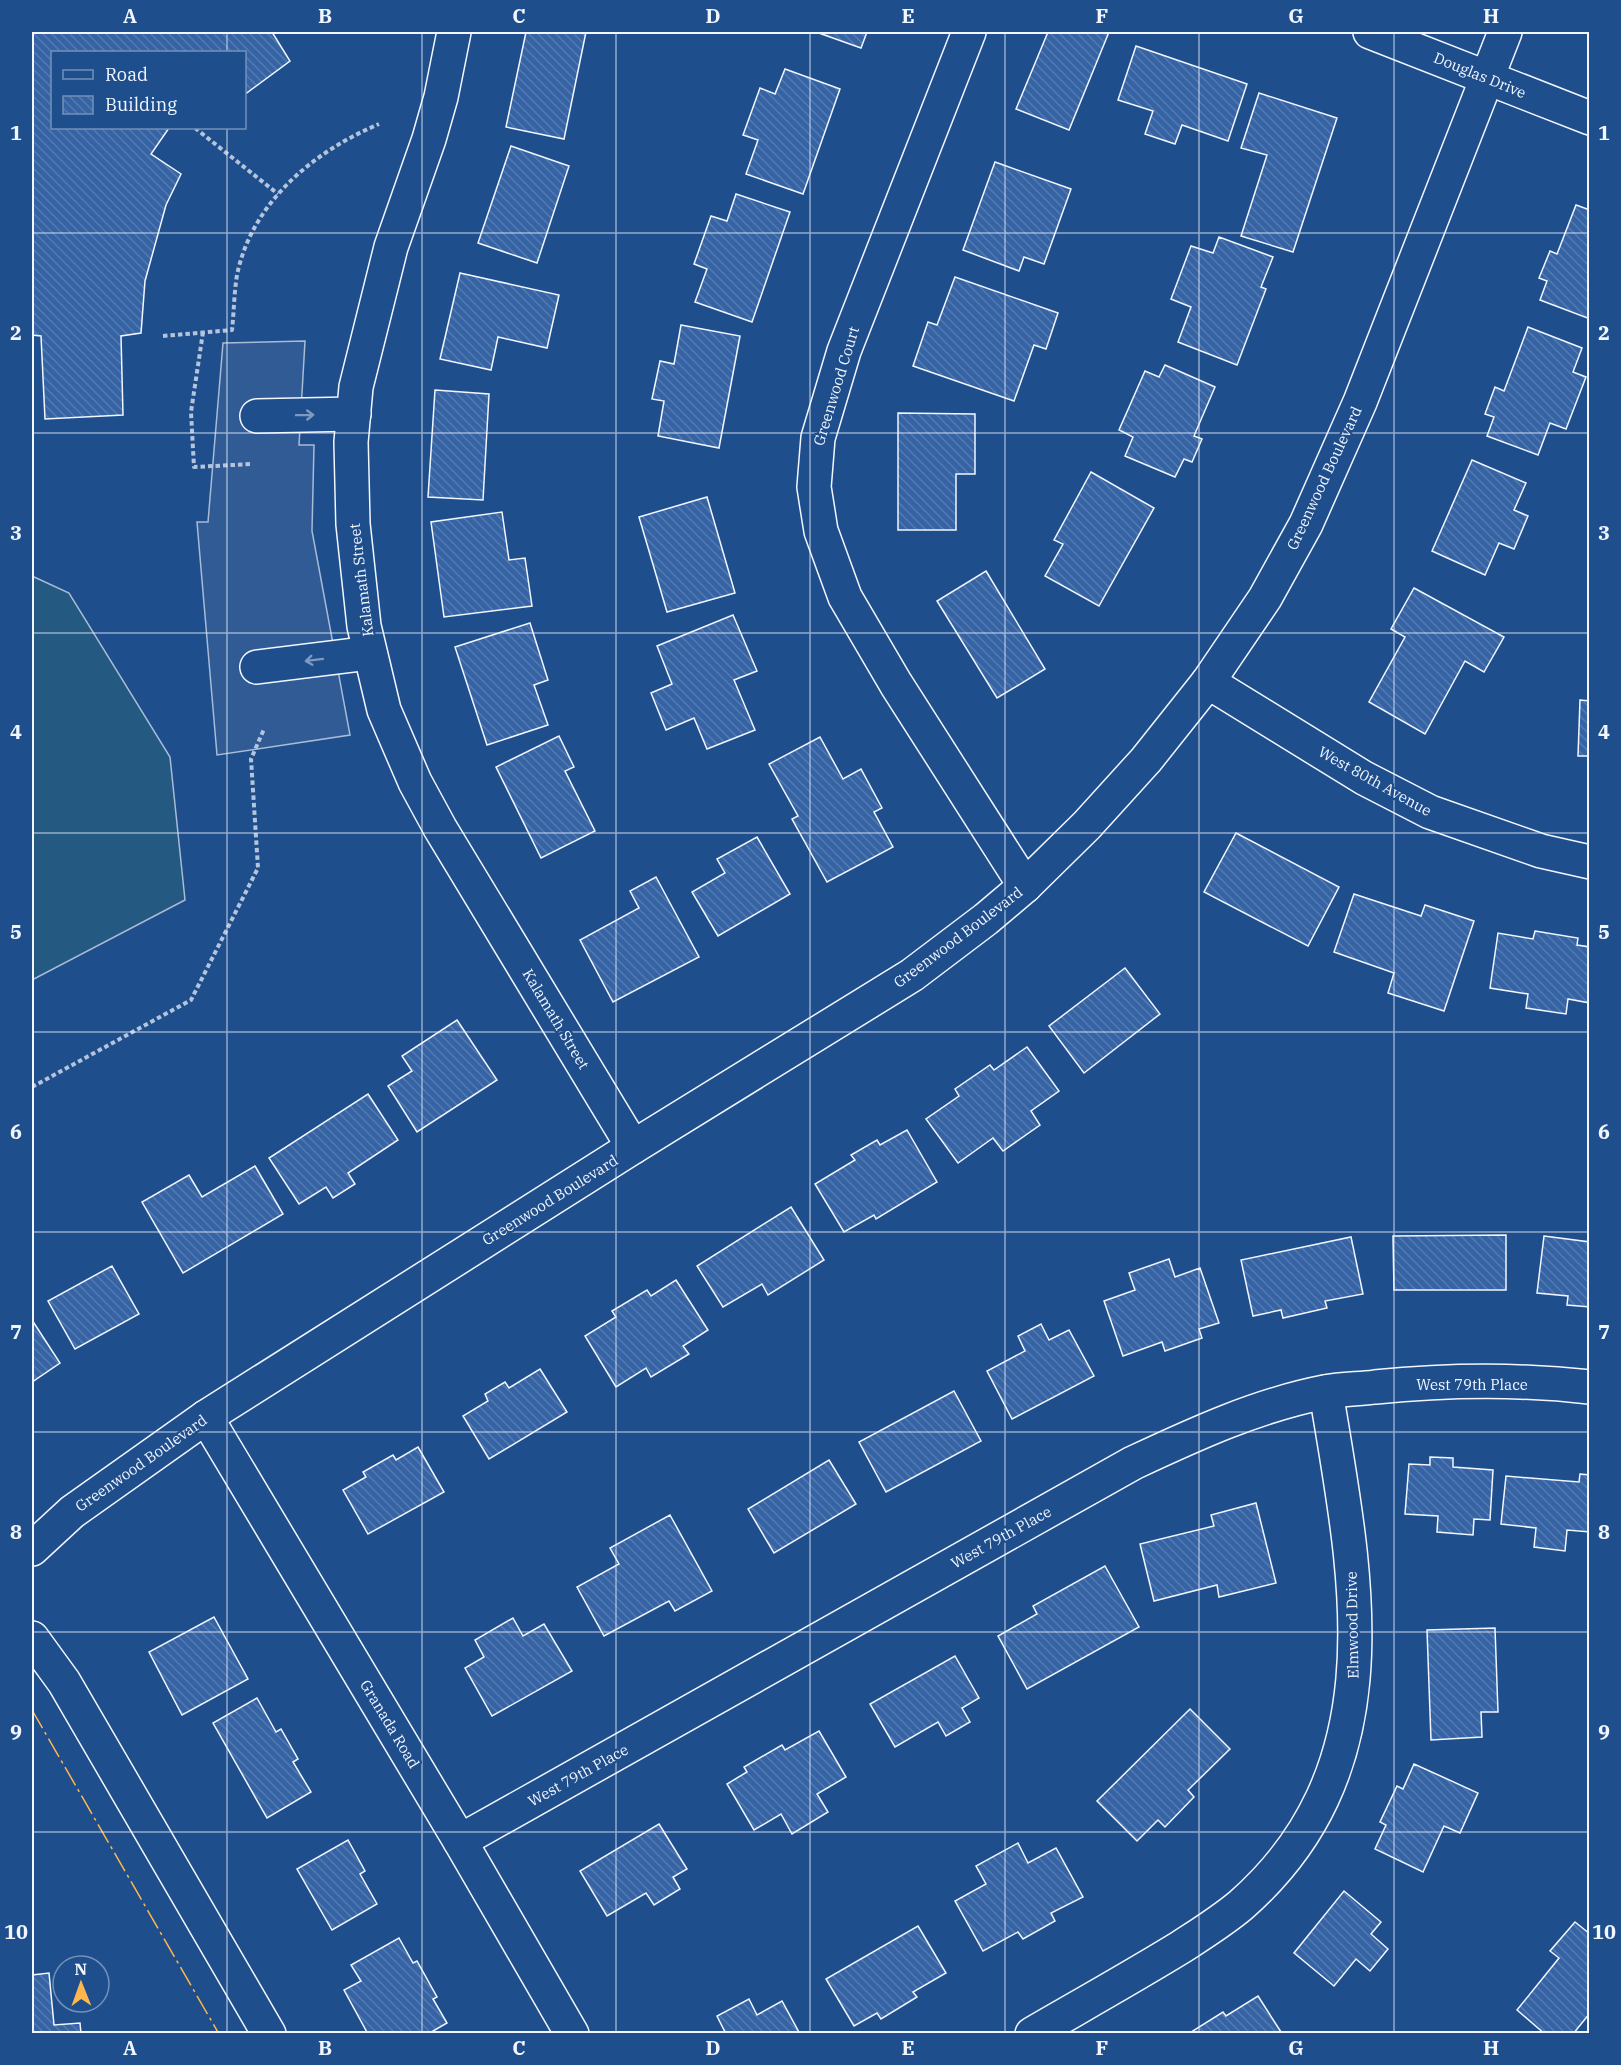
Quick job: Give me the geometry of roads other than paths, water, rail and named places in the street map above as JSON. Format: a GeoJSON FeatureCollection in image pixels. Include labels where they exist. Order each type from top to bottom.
{"type":"FeatureCollection","features":[{"type":"Feature","properties":{"kind":"street","name":"Kalamath Street"},"geometry":{"type":"LineString","coordinates":[[454,32],[441,97],[429,139],[391,247],[356,387],[351,442],[353,524],[364,626],[384,710],[415,782],[440,828],[633,1147]]}},
{"type":"Feature","properties":{"kind":"street","name":"Greenwood Court"},"geometry":{"type":"LineString","coordinates":[[969,32],[844,351],[818,438],[814,487],[821,531],[845,597],[896,684],[1025,886]]}},
{"type":"Feature","properties":{"kind":"street","name":"Douglas Drive"},"geometry":{"type":"LineString","coordinates":[[1370,32],[1590,118]]}},
{"type":"Feature","properties":{"kind":"street","name":"Greenwood Boulevard"},"geometry":{"type":"LineString","coordinates":[[32,1549],[72,1512],[206,1417],[633,1147],[912,975],[1025,886],[1087,825],[1146,760],[1208,682],[1264,598],[1306,524],[1360,402],[1505,32]]}},
{"type":"Feature","properties":{"kind":"street"},"geometry":{"type":"LineString","coordinates":[[257,416],[354,414]]}},
{"type":"Feature","properties":{"kind":"street"},"geometry":{"type":"LineString","coordinates":[[257,667],[370,653]]}},
{"type":"Feature","properties":{"kind":"street","name":"West 80th Avenue"},"geometry":{"type":"LineString","coordinates":[[1208,682],[1364,778],[1430,812],[1541,851],[1590,862]]}},
{"type":"Feature","properties":{"kind":"street","name":"West 79th Place"},"geometry":{"type":"LineString","coordinates":[[460,1841],[1133,1463],[1183,1439],[1258,1410],[1326,1392],[1427,1382],[1508,1382],[1590,1387]]}},
{"type":"Feature","properties":{"kind":"street","name":"Elmwood Drive"},"geometry":{"type":"LineString","coordinates":[[1032,2034],[1161,1959],[1215,1925],[1240,1906],[1284,1863],[1322,1802],[1345,1737],[1355,1671],[1354,1590],[1342,1491],[1326,1392]]}},
{"type":"Feature","properties":{"kind":"street","name":"Granada Road"},"geometry":{"type":"LineString","coordinates":[[206,1417],[460,1841],[572,2034]]}},
{"type":"Feature","properties":{"kind":"street"},"geometry":{"type":"LineString","coordinates":[[32,1638],[64,1682],[269,2034]]}}]}
